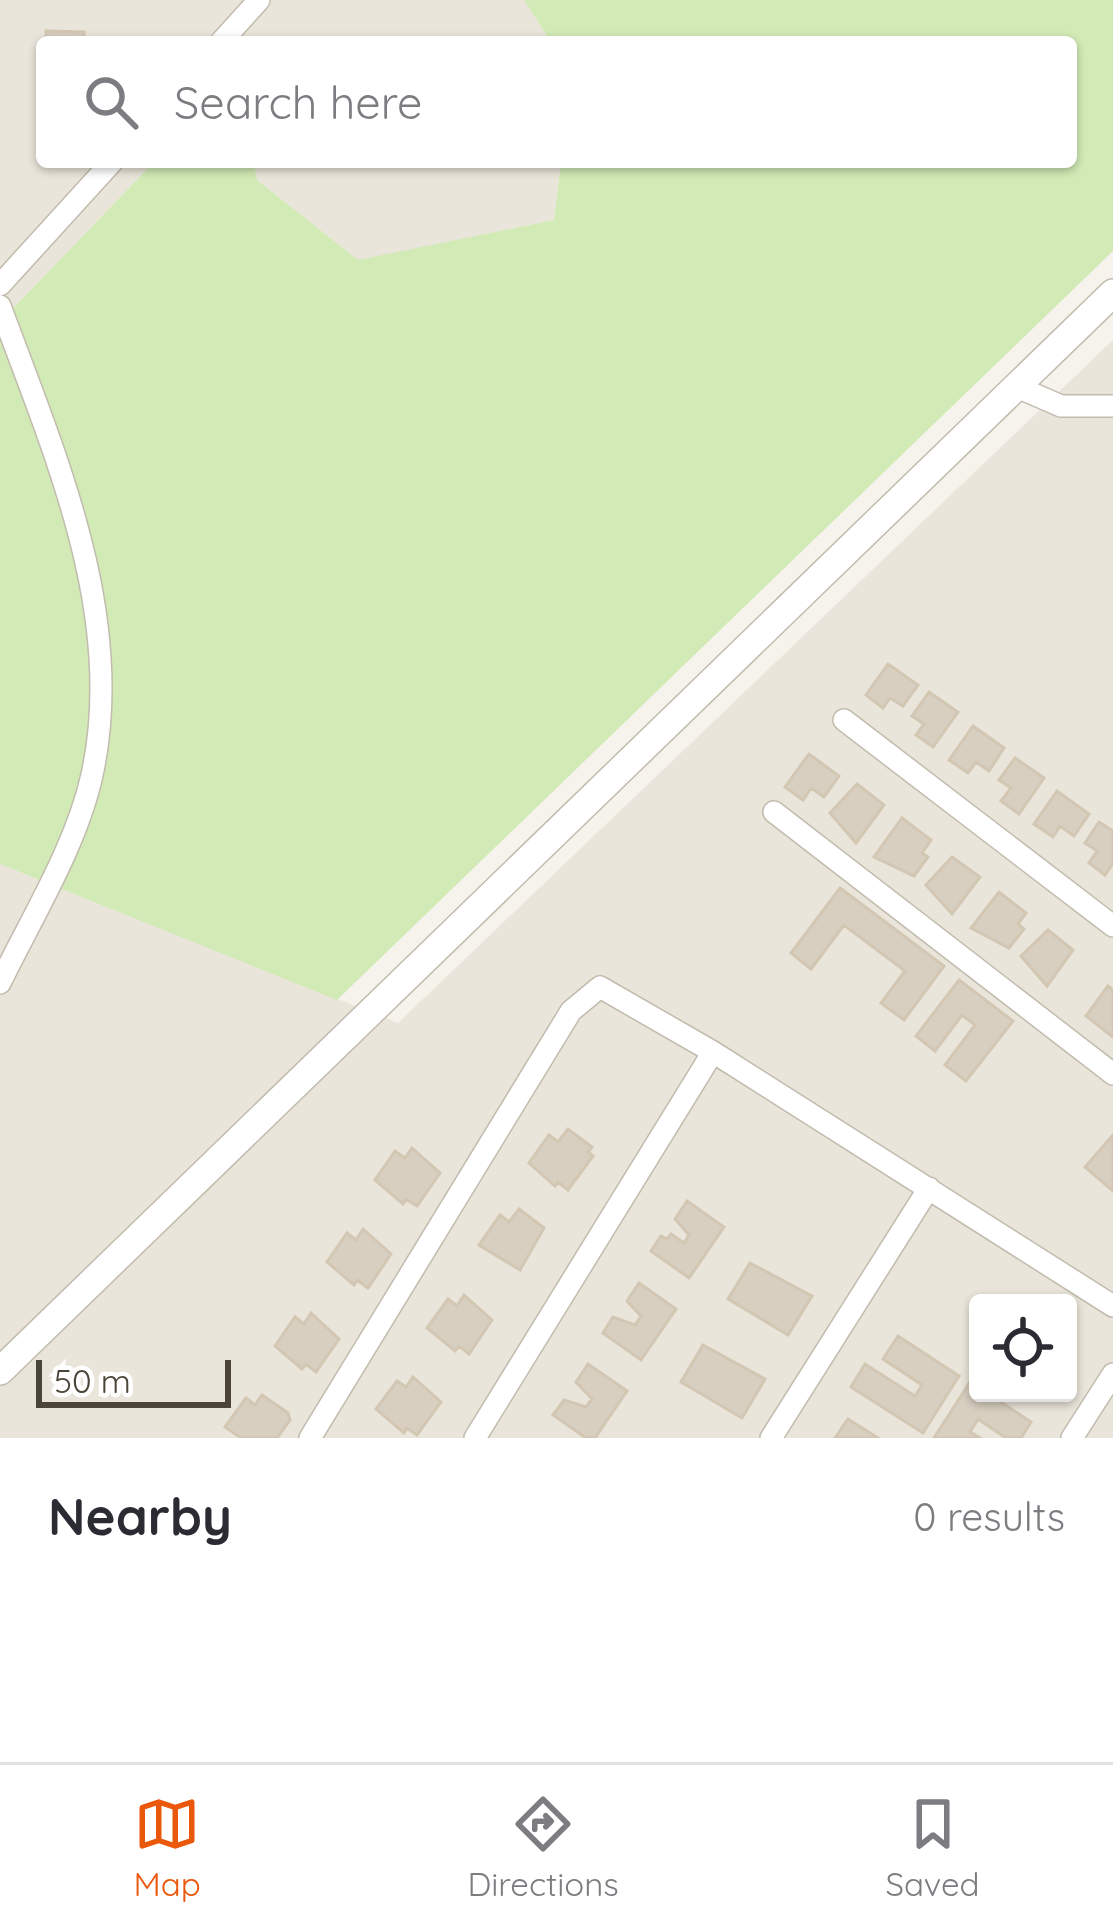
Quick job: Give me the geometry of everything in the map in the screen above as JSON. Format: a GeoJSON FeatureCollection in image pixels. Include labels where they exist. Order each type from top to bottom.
{"type":"FeatureCollection","features":[{"type":"Feature","properties":{"kind":"street"},"geometry":{"type":"LineString","coordinates":[[226,36],[259,0]]}},
{"type":"Feature","properties":{"kind":"street"},"geometry":{"type":"LineString","coordinates":[[0,285],[107,168]]}},
{"type":"Feature","properties":{"kind":"street"},"geometry":{"type":"LineString","coordinates":[[0,1371],[1113,293]]}},
{"type":"Feature","properties":{"kind":"street"},"geometry":{"type":"LineString","coordinates":[[0,306],[87,562],[101,683],[92,776],[62,855],[0,983]]}},
{"type":"Feature","properties":{"kind":"street"},"geometry":{"type":"LineString","coordinates":[[1015,386],[1061,406],[1113,406]]}},
{"type":"Feature","properties":{"kind":"street"},"geometry":{"type":"LineString","coordinates":[[844,720],[1113,926]]}},
{"type":"Feature","properties":{"kind":"street"},"geometry":{"type":"LineString","coordinates":[[774,812],[1113,1074]]}},
{"type":"Feature","properties":{"kind":"street"},"geometry":{"type":"LineString","coordinates":[[310,1438],[587,993],[600,987],[712,1052],[1113,1306]]}},
{"type":"Feature","properties":{"kind":"street"},"geometry":{"type":"LineString","coordinates":[[475,1438],[712,1052]]}},
{"type":"Feature","properties":{"kind":"street"},"geometry":{"type":"LineString","coordinates":[[772,1438],[929,1188]]}},
{"type":"Feature","properties":{"kind":"street"},"geometry":{"type":"LineString","coordinates":[[1072,1438],[1113,1374]]}},
{"type":"Feature","properties":{"kind":"shaded area"},"geometry":{"type":"Polygon","coordinates":[[[0,0],[524,0],[547,36],[36,36],[36,168],[148,168],[0,322],[0,0]]]}},
{"type":"Feature","properties":{"kind":"shaded area"},"geometry":{"type":"Polygon","coordinates":[[[255,168],[560,168],[554,220],[358,261],[257,180],[255,168]]]}},
{"type":"Feature","properties":{"kind":"shaded area"},"geometry":{"type":"Polygon","coordinates":[[[1113,340],[1113,1438],[0,1438],[0,864],[398,1023],[1113,340]]]}},
{"type":"Feature","properties":{"kind":"green space"},"geometry":{"type":"Polygon","coordinates":[[[524,0],[1113,0],[1113,251],[337,1000],[0,864],[0,322],[148,168],[255,168],[257,180],[358,260],[554,220],[560,168],[1077,168],[1077,36],[547,36],[524,0]]]}},
{"type":"Feature","properties":{"kind":"building"},"geometry":{"type":"Polygon","coordinates":[[[46,31],[84,32],[84,36],[46,36],[46,31]]]}},
{"type":"Feature","properties":{"kind":"building"},"geometry":{"type":"Polygon","coordinates":[[[888,664],[918,685],[903,706],[890,698],[883,708],[866,695],[888,664]]]}},
{"type":"Feature","properties":{"kind":"building"},"geometry":{"type":"Polygon","coordinates":[[[929,692],[958,712],[933,747],[916,735],[924,724],[912,716],[929,692]]]}},
{"type":"Feature","properties":{"kind":"building"},"geometry":{"type":"Polygon","coordinates":[[[973,726],[1004,748],[989,771],[976,762],[968,773],[949,760],[973,726]]]}},
{"type":"Feature","properties":{"kind":"building"},"geometry":{"type":"Polygon","coordinates":[[[809,754],[839,776],[824,797],[811,788],[803,800],[785,787],[809,754]]]}},
{"type":"Feature","properties":{"kind":"building"},"geometry":{"type":"Polygon","coordinates":[[[1015,758],[1044,778],[1019,814],[1001,801],[1011,788],[999,780],[1015,758]]]}},
{"type":"Feature","properties":{"kind":"building"},"geometry":{"type":"Polygon","coordinates":[[[857,784],[884,805],[856,843],[830,813],[857,784]]]}},
{"type":"Feature","properties":{"kind":"building"},"geometry":{"type":"Polygon","coordinates":[[[1057,791],[1089,814],[1074,836],[1060,826],[1053,837],[1034,824],[1057,791]]]}},
{"type":"Feature","properties":{"kind":"building"},"geometry":{"type":"Polygon","coordinates":[[[902,818],[931,840],[922,853],[928,857],[914,876],[874,857],[902,818]]]}},
{"type":"Feature","properties":{"kind":"building"},"geometry":{"type":"Polygon","coordinates":[[[1099,822],[1113,831],[1113,863],[1105,875],[1089,863],[1097,851],[1085,843],[1099,822]]]}},
{"type":"Feature","properties":{"kind":"building"},"geometry":{"type":"Polygon","coordinates":[[[952,857],[980,877],[952,914],[926,885],[952,857]]]}},
{"type":"Feature","properties":{"kind":"building"},"geometry":{"type":"Polygon","coordinates":[[[840,888],[944,966],[904,1020],[881,1003],[905,971],[844,925],[811,969],[791,953],[840,888]]]}},
{"type":"Feature","properties":{"kind":"building"},"geometry":{"type":"Polygon","coordinates":[[[999,892],[1026,913],[1018,924],[1024,929],[1009,948],[971,928],[999,892]]]}},
{"type":"Feature","properties":{"kind":"building"},"geometry":{"type":"Polygon","coordinates":[[[1048,930],[1073,950],[1047,986],[1021,956],[1048,930]]]}},
{"type":"Feature","properties":{"kind":"building"},"geometry":{"type":"Polygon","coordinates":[[[959,980],[1013,1021],[966,1081],[945,1065],[975,1025],[962,1015],[935,1051],[916,1036],[959,980]]]}},
{"type":"Feature","properties":{"kind":"building"},"geometry":{"type":"Polygon","coordinates":[[[1108,986],[1113,990],[1113,1037],[1086,1016],[1108,986]]]}},
{"type":"Feature","properties":{"kind":"building"},"geometry":{"type":"Polygon","coordinates":[[[568,1129],[592,1147],[588,1152],[593,1156],[568,1190],[558,1182],[555,1186],[529,1163],[549,1135],[558,1142],[568,1129]]]}},
{"type":"Feature","properties":{"kind":"building"},"geometry":{"type":"Polygon","coordinates":[[[1113,1135],[1113,1191],[1085,1167],[1113,1135]]]}},
{"type":"Feature","properties":{"kind":"building"},"geometry":{"type":"Polygon","coordinates":[[[412,1148],[440,1173],[417,1206],[406,1199],[403,1204],[375,1180],[395,1151],[405,1158],[412,1148]]]}},
{"type":"Feature","properties":{"kind":"building"},"geometry":{"type":"Polygon","coordinates":[[[687,1201],[724,1227],[689,1278],[651,1251],[661,1236],[667,1239],[671,1234],[684,1243],[689,1235],[675,1219],[687,1201]]]}},
{"type":"Feature","properties":{"kind":"building"},"geometry":{"type":"Polygon","coordinates":[[[519,1209],[544,1228],[520,1270],[479,1245],[500,1215],[509,1222],[519,1209]]]}},
{"type":"Feature","properties":{"kind":"building"},"geometry":{"type":"Polygon","coordinates":[[[363,1229],[391,1254],[368,1288],[357,1280],[354,1285],[327,1262],[347,1233],[356,1240],[363,1229]]]}},
{"type":"Feature","properties":{"kind":"building"},"geometry":{"type":"Polygon","coordinates":[[[750,1263],[812,1296],[788,1335],[728,1299],[750,1263]]]}},
{"type":"Feature","properties":{"kind":"building"},"geometry":{"type":"Polygon","coordinates":[[[639,1283],[676,1309],[641,1360],[603,1333],[613,1317],[635,1325],[641,1316],[627,1301],[639,1283]]]}},
{"type":"Feature","properties":{"kind":"building"},"geometry":{"type":"Polygon","coordinates":[[[464,1295],[492,1320],[469,1354],[459,1346],[455,1351],[427,1328],[448,1299],[457,1306],[464,1295]]]}},
{"type":"Feature","properties":{"kind":"building"},"geometry":{"type":"Polygon","coordinates":[[[311,1313],[339,1339],[316,1372],[306,1364],[302,1369],[275,1346],[295,1317],[304,1324],[311,1313]]]}},
{"type":"Feature","properties":{"kind":"building"},"geometry":{"type":"Polygon","coordinates":[[[898,1336],[959,1376],[923,1433],[851,1387],[865,1364],[915,1396],[922,1385],[883,1359],[898,1336]]]}},
{"type":"Feature","properties":{"kind":"building"},"geometry":{"type":"Polygon","coordinates":[[[703,1345],[765,1379],[742,1418],[681,1382],[703,1345]]]}},
{"type":"Feature","properties":{"kind":"building"},"geometry":{"type":"Polygon","coordinates":[[[588,1364],[627,1391],[595,1438],[586,1438],[553,1415],[564,1400],[586,1407],[592,1399],[576,1382],[588,1364]]]}},
{"type":"Feature","properties":{"kind":"building"},"geometry":{"type":"Polygon","coordinates":[[[413,1377],[441,1402],[417,1435],[407,1428],[404,1433],[376,1409],[397,1381],[406,1387],[413,1377]]]}},
{"type":"Feature","properties":{"kind":"building"},"geometry":{"type":"Polygon","coordinates":[[[969,1384],[969,1402],[1001,1402],[1031,1422],[1021,1438],[1006,1438],[978,1419],[970,1432],[980,1438],[934,1438],[969,1384]]]}},
{"type":"Feature","properties":{"kind":"building"},"geometry":{"type":"Polygon","coordinates":[[[262,1395],[288,1413],[290,1420],[277,1438],[241,1438],[225,1427],[246,1398],[255,1405],[262,1395]]]}},
{"type":"Feature","properties":{"kind":"building"},"geometry":{"type":"Polygon","coordinates":[[[848,1419],[878,1438],[835,1438],[848,1419]]]}}]}
